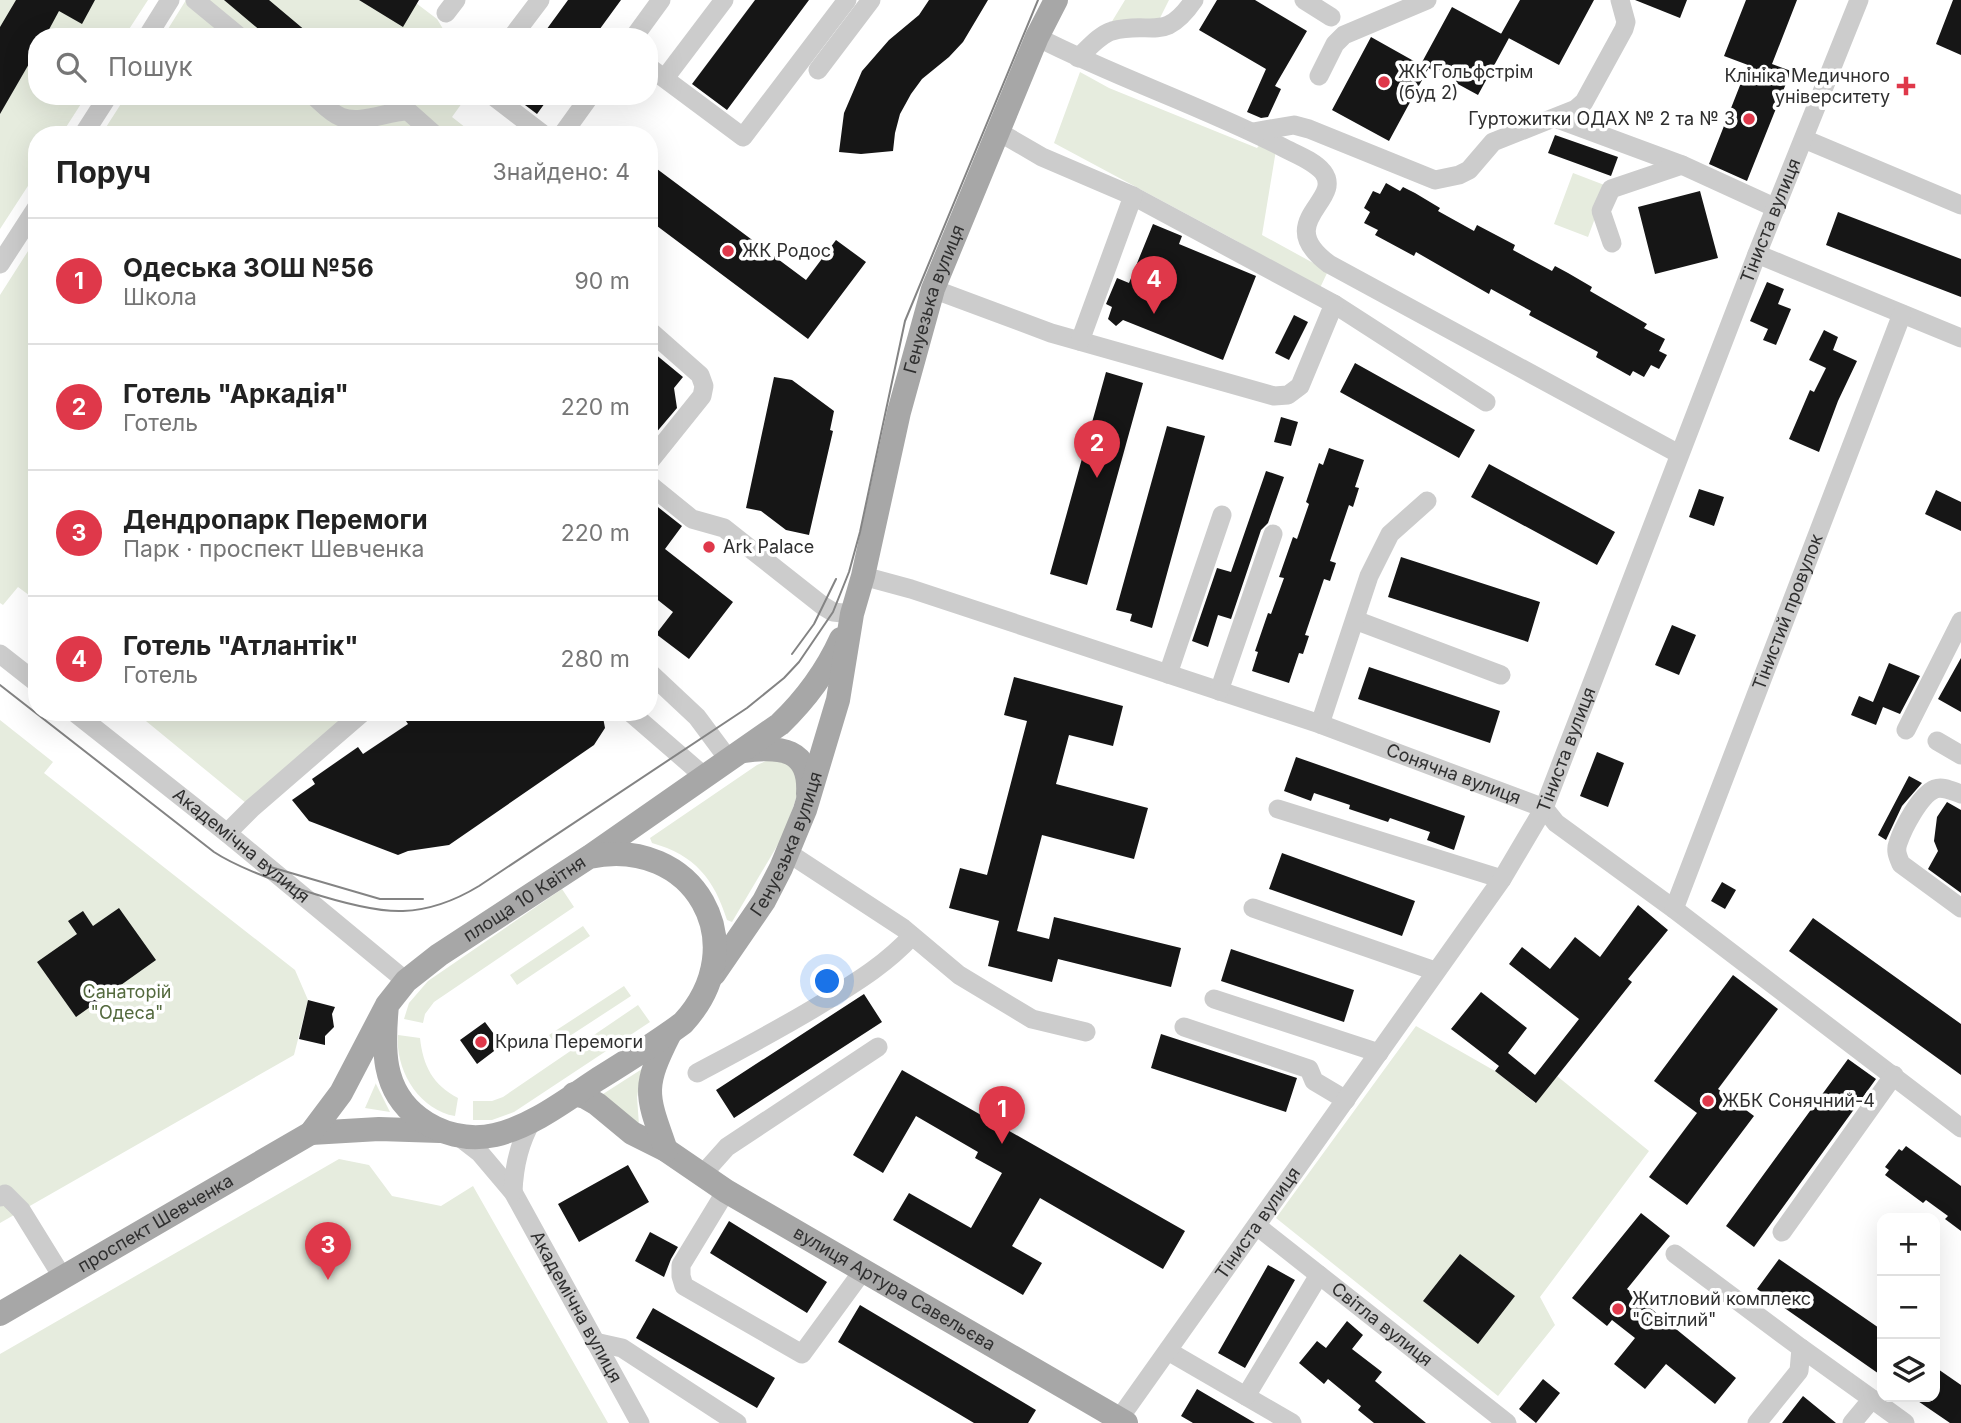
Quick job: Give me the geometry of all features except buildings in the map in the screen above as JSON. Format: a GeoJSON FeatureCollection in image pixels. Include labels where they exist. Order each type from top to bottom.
{"type":"FeatureCollection","features":[{"type":"Feature","properties":{"kind":"main road","name":"Генуезька вулиця"},"geometry":{"type":"LineString","coordinates":[[712,977],[764,901],[805,810],[838,700],[852,614],[863,576],[899,412],[933,289],[1037,37],[1056,0]]}},
{"type":"Feature","properties":{"kind":"main road","name":"Генуезька вулиця"},"geometry":{"type":"LineString","coordinates":[[589,857],[780,724],[800,704],[821,676],[852,614]]}},
{"type":"Feature","properties":{"kind":"main road"},"geometry":{"type":"LineString","coordinates":[[736,756],[769,748],[787,751],[800,759],[808,773],[809,783],[805,810]]}},
{"type":"Feature","properties":{"kind":"main road","name":"площа 10 Квітня"},"geometry":{"type":"LineString","coordinates":[[387,1006],[406,981],[439,955],[589,857],[626,853],[663,864],[685,881],[703,903],[715,939],[712,977],[696,1009],[670,1033],[532,1121],[493,1136],[450,1133]]}},
{"type":"Feature","properties":{"kind":"main road"},"geometry":{"type":"LineString","coordinates":[[387,1006],[383,1047],[389,1077],[404,1104],[421,1119],[450,1133]]}},
{"type":"Feature","properties":{"kind":"main road","name":"проспект Шевченка"},"geometry":{"type":"LineString","coordinates":[[0,1314],[311,1133],[346,1084],[387,1006]]}},
{"type":"Feature","properties":{"kind":"main road"},"geometry":{"type":"LineString","coordinates":[[666,1150],[651,1111],[649,1086],[656,1060],[670,1033]]}},
{"type":"Feature","properties":{"kind":"main road","name":"вулиця Артура Савельєва"},"geometry":{"type":"LineString","coordinates":[[574,1094],[597,1104],[632,1133],[666,1150],[726,1191],[1123,1421]]}},
{"type":"Feature","properties":{"kind":"main road","name":"проспект Шевченка"},"geometry":{"type":"LineString","coordinates":[[311,1133],[379,1129],[450,1133]]}},
{"type":"Feature","properties":{"kind":"street"},"geometry":{"type":"LineString","coordinates":[[153,28],[170,0]]}},
{"type":"Feature","properties":{"kind":"street"},"geometry":{"type":"LineString","coordinates":[[195,0],[229,28]]}},
{"type":"Feature","properties":{"kind":"street"},"geometry":{"type":"LineString","coordinates":[[519,28],[540,0]]}},
{"type":"Feature","properties":{"kind":"street"},"geometry":{"type":"LineString","coordinates":[[641,28],[661,0]]}},
{"type":"Feature","properties":{"kind":"street"},"geometry":{"type":"LineString","coordinates":[[658,72],[724,0]]}},
{"type":"Feature","properties":{"kind":"street"},"geometry":{"type":"LineString","coordinates":[[658,74],[743,137],[847,0]]}},
{"type":"Feature","properties":{"kind":"street"},"geometry":{"type":"LineString","coordinates":[[818,70],[871,0]]}},
{"type":"Feature","properties":{"kind":"street"},"geometry":{"type":"LineString","coordinates":[[1078,58],[1101,36],[1112,31],[1163,28],[1174,23],[1194,0]]}},
{"type":"Feature","properties":{"kind":"street"},"geometry":{"type":"LineString","coordinates":[[1304,0],[1331,18]]}},
{"type":"Feature","properties":{"kind":"street"},"geometry":{"type":"LineString","coordinates":[[1319,76],[1335,44],[1344,35],[1427,0]]}},
{"type":"Feature","properties":{"kind":"street"},"geometry":{"type":"LineString","coordinates":[[1253,132],[1282,126],[1302,127],[1435,180],[1459,175],[1476,165],[1493,142],[1576,109],[1584,102],[1624,29],[1626,22],[1620,0]]}},
{"type":"Feature","properties":{"kind":"street","name":"Тіниста вулиця"},"geometry":{"type":"LineString","coordinates":[[1123,1421],[1168,1351],[1502,879],[1544,808],[1756,254],[1859,0]]}},
{"type":"Feature","properties":{"kind":"street"},"geometry":{"type":"LineString","coordinates":[[1037,37],[1078,58],[1253,132],[1309,161],[1324,174],[1327,182],[1326,190],[1307,225],[1308,245],[1316,254],[1329,264],[1679,454]]}},
{"type":"Feature","properties":{"kind":"street"},"geometry":{"type":"LineString","coordinates":[[89,126],[102,105]]}},
{"type":"Feature","properties":{"kind":"street"},"geometry":{"type":"LineString","coordinates":[[325,105],[339,116],[354,121],[394,111],[408,111],[425,126]]}},
{"type":"Feature","properties":{"kind":"street"},"geometry":{"type":"LineString","coordinates":[[505,105],[532,126]]}},
{"type":"Feature","properties":{"kind":"street"},"geometry":{"type":"LineString","coordinates":[[568,126],[584,105]]}},
{"type":"Feature","properties":{"kind":"street"},"geometry":{"type":"LineString","coordinates":[[1555,118],[1682,165],[1776,208]]}},
{"type":"Feature","properties":{"kind":"street"},"geometry":{"type":"LineString","coordinates":[[999,132],[1042,157],[1133,196],[1334,304],[1486,402]]}},
{"type":"Feature","properties":{"kind":"street"},"geometry":{"type":"LineString","coordinates":[[1804,139],[1961,205]]}},
{"type":"Feature","properties":{"kind":"street"},"geometry":{"type":"LineString","coordinates":[[1612,243],[1601,211],[1612,189],[1682,165]]}},
{"type":"Feature","properties":{"kind":"street"},"geometry":{"type":"LineString","coordinates":[[1080,341],[1133,196]]}},
{"type":"Feature","properties":{"kind":"street"},"geometry":{"type":"LineString","coordinates":[[0,264],[28,221]]}},
{"type":"Feature","properties":{"kind":"street"},"geometry":{"type":"LineString","coordinates":[[1756,254],[1961,338]]}},
{"type":"Feature","properties":{"kind":"street"},"geometry":{"type":"LineString","coordinates":[[933,289],[1051,333],[1274,396],[1288,395],[1300,386],[1334,304]]}},
{"type":"Feature","properties":{"kind":"street","name":"Тінистий провулок"},"geometry":{"type":"LineString","coordinates":[[1674,909],[1902,314]]}},
{"type":"Feature","properties":{"kind":"street"},"geometry":{"type":"LineString","coordinates":[[658,338],[700,375],[704,386],[702,396],[658,451]]}},
{"type":"Feature","properties":{"kind":"street"},"geometry":{"type":"LineString","coordinates":[[658,491],[692,519],[724,528],[833,612],[852,614]]}},
{"type":"Feature","properties":{"kind":"street"},"geometry":{"type":"LineString","coordinates":[[1320,724],[1369,576],[1390,534],[1427,501]]}},
{"type":"Feature","properties":{"kind":"street"},"geometry":{"type":"LineString","coordinates":[[1168,674],[1222,515]]}},
{"type":"Feature","properties":{"kind":"street"},"geometry":{"type":"LineString","coordinates":[[1219,691],[1273,534]]}},
{"type":"Feature","properties":{"kind":"street","name":"Сонячна вулиця"},"geometry":{"type":"LineString","coordinates":[[863,576],[911,589],[1320,724],[1544,808],[1556,823],[1674,909],[1961,1128]]}},
{"type":"Feature","properties":{"kind":"street"},"geometry":{"type":"LineString","coordinates":[[1355,620],[1501,675]]}},
{"type":"Feature","properties":{"kind":"street"},"geometry":{"type":"LineString","coordinates":[[1906,730],[1961,622]]}},
{"type":"Feature","properties":{"kind":"street"},"geometry":{"type":"LineString","coordinates":[[0,654],[28,676]]}},
{"type":"Feature","properties":{"kind":"street"},"geometry":{"type":"LineString","coordinates":[[658,681],[736,756]]}},
{"type":"Feature","properties":{"kind":"street","name":"Академічна вулиця"},"geometry":{"type":"LineString","coordinates":[[85,721],[227,833],[284,883],[406,981]]}},
{"type":"Feature","properties":{"kind":"street"},"geometry":{"type":"LineString","coordinates":[[227,833],[353,721]]}},
{"type":"Feature","properties":{"kind":"street"},"geometry":{"type":"LineString","coordinates":[[640,721],[705,777]]}},
{"type":"Feature","properties":{"kind":"street"},"geometry":{"type":"LineString","coordinates":[[1937,741],[1961,755]]}},
{"type":"Feature","properties":{"kind":"street"},"geometry":{"type":"LineString","coordinates":[[1961,794],[1945,788],[1936,789],[1920,800],[1897,844],[1897,855],[1901,864],[1961,908]]}},
{"type":"Feature","properties":{"kind":"street"},"geometry":{"type":"LineString","coordinates":[[1278,809],[1502,879]]}},
{"type":"Feature","properties":{"kind":"street"},"geometry":{"type":"LineString","coordinates":[[787,852],[912,936],[959,975],[1032,1019],[1086,1032]]}},
{"type":"Feature","properties":{"kind":"street"},"geometry":{"type":"LineString","coordinates":[[1253,908],[1435,971]]}},
{"type":"Feature","properties":{"kind":"street"},"geometry":{"type":"LineString","coordinates":[[697,1073],[780,1030],[875,971],[912,936]]}},
{"type":"Feature","properties":{"kind":"street"},"geometry":{"type":"LineString","coordinates":[[1214,999],[1379,1053]]}},
{"type":"Feature","properties":{"kind":"street"},"geometry":{"type":"LineString","coordinates":[[1184,1027],[1309,1069],[1314,1081],[1346,1100]]}},
{"type":"Feature","properties":{"kind":"street"},"geometry":{"type":"LineString","coordinates":[[702,1175],[727,1147],[878,1048]]}},
{"type":"Feature","properties":{"kind":"street"},"geometry":{"type":"LineString","coordinates":[[1782,1232],[1894,1075]]}},
{"type":"Feature","properties":{"kind":"street"},"geometry":{"type":"LineString","coordinates":[[513,1192],[516,1158],[532,1121]]}},
{"type":"Feature","properties":{"kind":"street","name":"Академічна вулиця"},"geometry":{"type":"LineString","coordinates":[[450,1133],[480,1153],[513,1192],[640,1423]]}},
{"type":"Feature","properties":{"kind":"street"},"geometry":{"type":"LineString","coordinates":[[726,1191],[681,1265],[684,1286],[802,1354],[862,1272]]}},
{"type":"Feature","properties":{"kind":"street"},"geometry":{"type":"LineString","coordinates":[[0,1197],[5,1194],[21,1210],[63,1278]]}},
{"type":"Feature","properties":{"kind":"street","name":"Світла вулиця"},"geometry":{"type":"LineString","coordinates":[[1257,1226],[1507,1423]]}},
{"type":"Feature","properties":{"kind":"street"},"geometry":{"type":"LineString","coordinates":[[1675,1254],[1905,1423]]}},
{"type":"Feature","properties":{"kind":"street"},"geometry":{"type":"LineString","coordinates":[[1246,1396],[1319,1275]]}},
{"type":"Feature","properties":{"kind":"street"},"geometry":{"type":"LineString","coordinates":[[595,1342],[622,1348],[737,1423]]}},
{"type":"Feature","properties":{"kind":"street"},"geometry":{"type":"LineString","coordinates":[[1757,1423],[1799,1371],[1801,1348]]}},
{"type":"Feature","properties":{"kind":"street"},"geometry":{"type":"LineString","coordinates":[[1168,1351],[1292,1423]]}},
{"type":"Feature","properties":{"kind":"street"},"geometry":{"type":"LineString","coordinates":[[1852,1423],[1872,1399]]}},
{"type":"Feature","properties":{"kind":"green space"},"geometry":{"type":"Polygon","coordinates":[[[0,0],[148,0],[130,28],[28,28],[28,105],[80,105],[67,126],[28,126],[28,186],[0,229],[0,0]]]}},
{"type":"Feature","properties":{"kind":"green space"},"geometry":{"type":"Polygon","coordinates":[[[186,0],[412,0],[437,19],[442,28],[169,28],[186,0]]]}},
{"type":"Feature","properties":{"kind":"green space"},"geometry":{"type":"Polygon","coordinates":[[[1125,0],[1169,0],[1159,20],[1111,23],[1125,0]]]}},
{"type":"Feature","properties":{"kind":"green space"},"geometry":{"type":"Polygon","coordinates":[[[1080,72],[1109,88],[1257,148],[1261,143],[1276,150],[1262,235],[1328,271],[1319,290],[1235,240],[1054,143],[1080,72]]]}},
{"type":"Feature","properties":{"kind":"green space"},"geometry":{"type":"Polygon","coordinates":[[[120,105],[461,105],[452,117],[464,126],[107,126],[120,105]]]}},
{"type":"Feature","properties":{"kind":"green space"},"geometry":{"type":"Polygon","coordinates":[[[1573,173],[1607,186],[1588,237],[1554,224],[1573,173]]]}},
{"type":"Feature","properties":{"kind":"green space"},"geometry":{"type":"Polygon","coordinates":[[[28,251],[28,594],[18,587],[3,605],[0,603],[0,295],[28,251]]]}},
{"type":"Feature","properties":{"kind":"green space","name":"Санаторій \"Одеса\""},"geometry":{"type":"Polygon","coordinates":[[[0,720],[53,762],[44,773],[295,970],[308,1000],[294,1055],[0,1223],[0,720]]]}},
{"type":"Feature","properties":{"kind":"green space"},"geometry":{"type":"Polygon","coordinates":[[[146,721],[365,721],[258,813],[146,721]]]}},
{"type":"Feature","properties":{"kind":"green space"},"geometry":{"type":"Polygon","coordinates":[[[773,758],[793,764],[799,790],[783,836],[732,922],[727,920],[716,892],[701,871],[680,854],[652,843],[650,838],[757,765],[773,758]]]}},
{"type":"Feature","properties":{"kind":"green space"},"geometry":{"type":"Polygon","coordinates":[[[562,889],[574,907],[434,1002],[425,1014],[423,1023],[404,1019],[409,1003],[428,981],[562,889]]]}},
{"type":"Feature","properties":{"kind":"green space"},"geometry":{"type":"Polygon","coordinates":[[[583,926],[590,936],[517,985],[510,975],[583,926]]]}},
{"type":"Feature","properties":{"kind":"green space"},"geometry":{"type":"Polygon","coordinates":[[[624,986],[631,996],[556,1045],[549,1035],[624,986]]]}},
{"type":"Feature","properties":{"kind":"green space"},"geometry":{"type":"Polygon","coordinates":[[[638,1005],[650,1022],[514,1112],[492,1120],[473,1120],[473,1101],[492,1101],[503,1097],[638,1005]]]}},
{"type":"Feature","properties":{"kind":"green space"},"geometry":{"type":"Polygon","coordinates":[[[1416,1026],[1495,1071],[1535,1103],[1557,1076],[1649,1151],[1540,1297],[1555,1325],[1498,1396],[1276,1218],[1416,1026]]]}},
{"type":"Feature","properties":{"kind":"green space"},"geometry":{"type":"Polygon","coordinates":[[[398,1035],[420,1038],[431,1074],[442,1087],[458,1098],[455,1116],[430,1106],[412,1086],[401,1062],[398,1035]]]}},
{"type":"Feature","properties":{"kind":"green space"},"geometry":{"type":"Polygon","coordinates":[[[642,1069],[637,1097],[639,1125],[603,1094],[642,1069]]]}},
{"type":"Feature","properties":{"kind":"green space"},"geometry":{"type":"Polygon","coordinates":[[[376,1084],[390,1112],[365,1108],[376,1084]]]}},
{"type":"Feature","properties":{"kind":"green space"},"geometry":{"type":"Polygon","coordinates":[[[339,1159],[369,1165],[392,1196],[441,1206],[473,1186],[608,1423],[0,1423],[0,1354],[339,1159]]]}},
{"type":"Feature","properties":{"kind":"tram line"},"geometry":{"type":"LineString","coordinates":[[46,721],[214,852],[231,862],[278,882],[334,900],[403,911],[452,900],[479,886],[747,708],[799,662],[833,612],[849,572],[860,532],[905,321],[1038,0]]}},
{"type":"Feature","properties":{"kind":"tram line"},"geometry":{"type":"LineString","coordinates":[[792,654],[814,624],[836,579]]}},
{"type":"Feature","properties":{"kind":"tram line"},"geometry":{"type":"LineString","coordinates":[[0,685],[28,707]]}},
{"type":"Feature","properties":{"kind":"tram line"},"geometry":{"type":"LineString","coordinates":[[267,866],[380,899],[423,899]]}},
{"type":"Feature","properties":{"kind":"place","name":"ЖК Гольфстрім (буд 2)"},"geometry":{"type":"Point","coordinates":[1384,82]}},
{"type":"Feature","properties":{"kind":"place","name":"Клініка Медичного університету"},"geometry":{"type":"Point","coordinates":[1906,86]}},
{"type":"Feature","properties":{"kind":"place","name":"Гуртожитки ОДАХ № 2 та № 3"},"geometry":{"type":"Point","coordinates":[1749,119]}},
{"type":"Feature","properties":{"kind":"place","name":"ЖК Родос"},"geometry":{"type":"Point","coordinates":[728,251]}},
{"type":"Feature","properties":{"kind":"place","name":"Готель \"Атлантік\""},"geometry":{"type":"Point","coordinates":[1154,314]}},
{"type":"Feature","properties":{"kind":"place","name":"Готель \"Аркадія\""},"geometry":{"type":"Point","coordinates":[1097,478]}},
{"type":"Feature","properties":{"kind":"place","name":"Ark Palace"},"geometry":{"type":"Point","coordinates":[709,547]}},
{"type":"Feature","properties":{"kind":"place","name":"Крила Перемоги"},"geometry":{"type":"Point","coordinates":[481,1042]}},
{"type":"Feature","properties":{"kind":"place","name":"ЖБК Сонячний-4"},"geometry":{"type":"Point","coordinates":[1708,1101]}},
{"type":"Feature","properties":{"kind":"place","name":"Одеська ЗОШ №56"},"geometry":{"type":"Point","coordinates":[1002,1144]}},
{"type":"Feature","properties":{"kind":"place","name":"Дендропарк Перемоги"},"geometry":{"type":"Point","coordinates":[328,1280]}},
{"type":"Feature","properties":{"kind":"place","name":"Житловий комплекс \"Світлий\""},"geometry":{"type":"Point","coordinates":[1618,1309]}}]}
